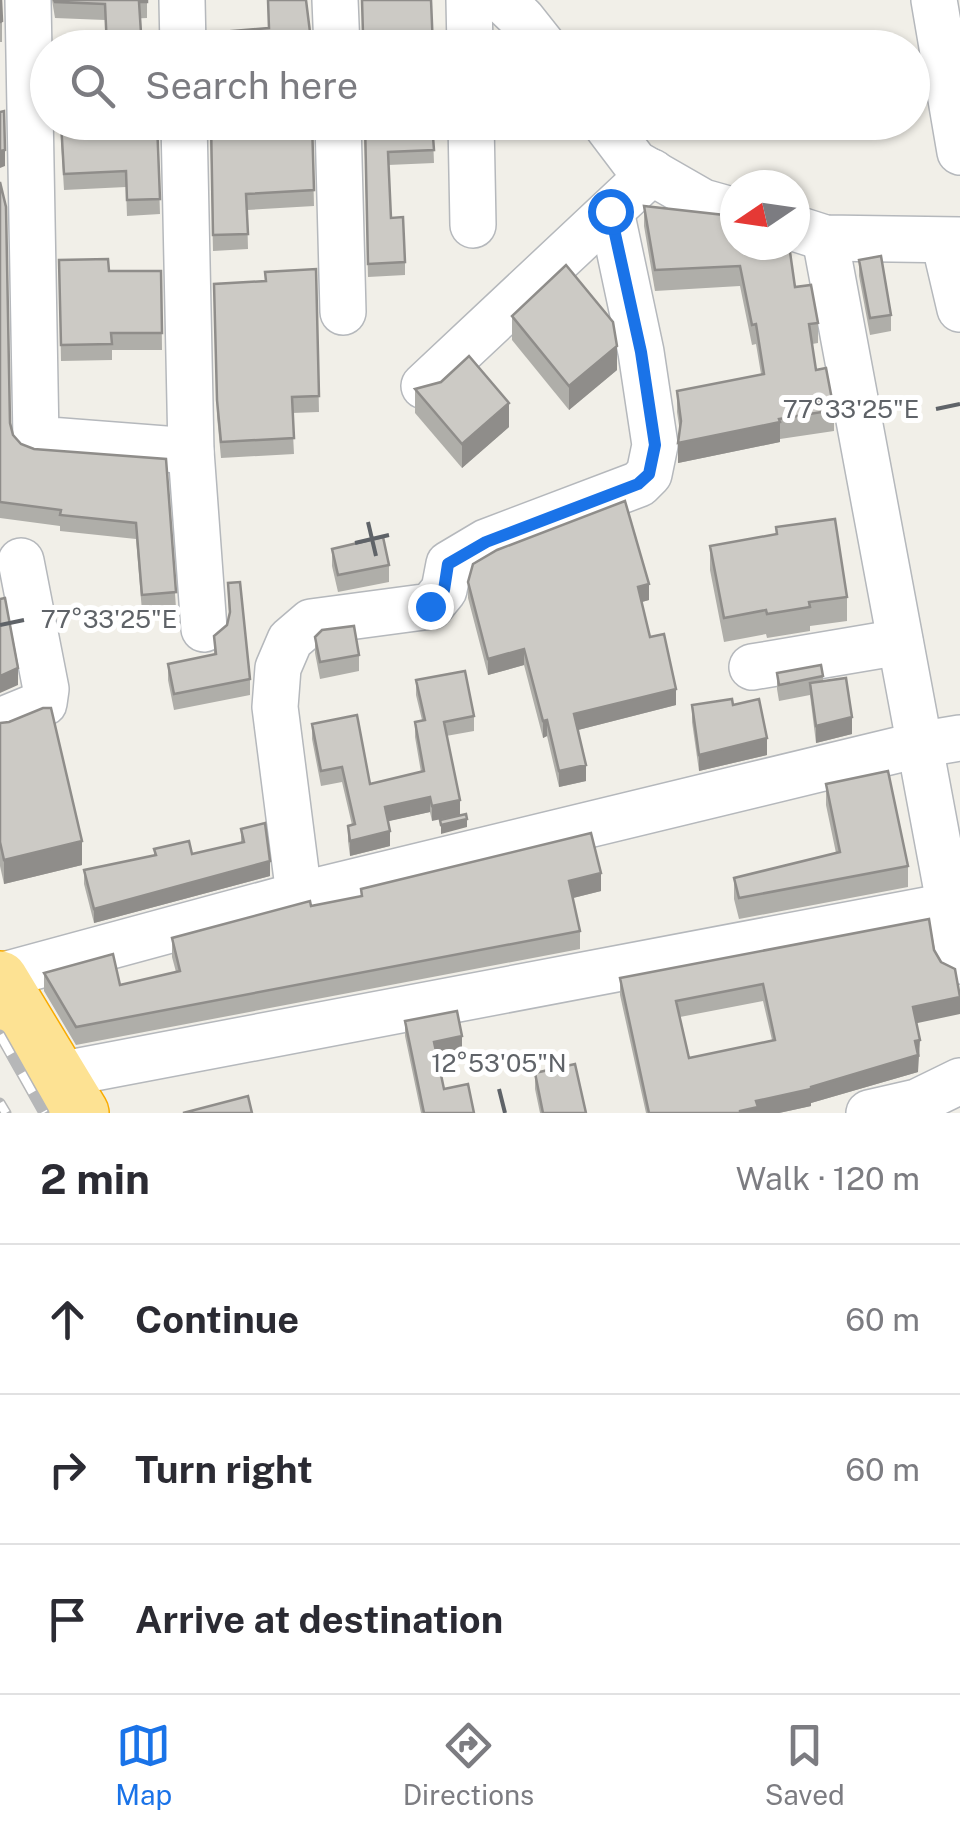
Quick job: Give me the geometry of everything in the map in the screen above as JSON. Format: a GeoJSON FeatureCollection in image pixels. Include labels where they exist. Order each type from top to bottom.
{"type":"FeatureCollection","features":[{"type":"Feature","properties":{"kind":"highway"},"geometry":{"type":"LineString","coordinates":[[0,977],[70,1094]]}},
{"type":"Feature","properties":{"kind":"street"},"geometry":{"type":"LineString","coordinates":[[28,0],[30,110]]}},
{"type":"Feature","properties":{"kind":"street"},"geometry":{"type":"LineString","coordinates":[[182,0],[182,30]]}},
{"type":"Feature","properties":{"kind":"street"},"geometry":{"type":"LineString","coordinates":[[336,0],[336,30]]}},
{"type":"Feature","properties":{"kind":"street"},"geometry":{"type":"LineString","coordinates":[[469,0],[470,30]]}},
{"type":"Feature","properties":{"kind":"street"},"geometry":{"type":"LineString","coordinates":[[934,0],[960,152]]}},
{"type":"Feature","properties":{"kind":"street"},"geometry":{"type":"LineString","coordinates":[[31,140],[36,439],[190,451]]}},
{"type":"Feature","properties":{"kind":"street"},"geometry":{"type":"LineString","coordinates":[[184,140],[190,451],[204,629]]}},
{"type":"Feature","properties":{"kind":"street"},"geometry":{"type":"LineString","coordinates":[[338,140],[343,312]]}},
{"type":"Feature","properties":{"kind":"street"},"geometry":{"type":"LineString","coordinates":[[471,140],[473,225]]}},
{"type":"Feature","properties":{"kind":"street"},"geometry":{"type":"LineString","coordinates":[[618,140],[635,163],[704,202],[720,207]]}},
{"type":"Feature","properties":{"kind":"street"},"geometry":{"type":"LineString","coordinates":[[424,386],[652,172]]}},
{"type":"Feature","properties":{"kind":"street"},"geometry":{"type":"LineString","coordinates":[[299,894],[275,707],[278,668],[290,640],[311,622],[430,606],[444,590],[448,564],[486,542],[638,484],[649,474],[655,445],[641,352],[610,211]]}},
{"type":"Feature","properties":{"kind":"street"},"geometry":{"type":"LineString","coordinates":[[960,309],[952,240],[810,233],[900,642],[939,742],[947,906],[960,962]]}},
{"type":"Feature","properties":{"kind":"street"},"geometry":{"type":"LineString","coordinates":[[0,721],[44,704],[46,689],[21,561]]}},
{"type":"Feature","properties":{"kind":"street"},"geometry":{"type":"LineString","coordinates":[[752,667],[900,642]]}},
{"type":"Feature","properties":{"kind":"street"},"geometry":{"type":"LineString","coordinates":[[0,977],[299,894],[939,742]]}},
{"type":"Feature","properties":{"kind":"street"},"geometry":{"type":"LineString","coordinates":[[70,1094],[947,906]]}},
{"type":"Feature","properties":{"kind":"street"},"geometry":{"type":"LineString","coordinates":[[869,1113],[917,1102],[960,1081]]}},
{"type":"Feature","properties":{"kind":"building"},"geometry":{"type":"Polygon","coordinates":[[[147,0],[139,2],[141,30],[106,30],[105,4],[55,2],[147,0]]]}},
{"type":"Feature","properties":{"kind":"building"},"geometry":{"type":"Polygon","coordinates":[[[268,0],[306,0],[310,30],[245,30],[269,28],[268,0]]]}},
{"type":"Feature","properties":{"kind":"building"},"geometry":{"type":"Polygon","coordinates":[[[362,0],[431,0],[432,30],[363,30],[362,0]]]}},
{"type":"Feature","properties":{"kind":"building"},"geometry":{"type":"Polygon","coordinates":[[[4,111],[5,150],[0,151],[0,112],[4,111]]]}},
{"type":"Feature","properties":{"kind":"building"},"geometry":{"type":"Polygon","coordinates":[[[62,140],[158,140],[160,199],[127,200],[126,171],[64,174],[62,140]]]}},
{"type":"Feature","properties":{"kind":"building"},"geometry":{"type":"Polygon","coordinates":[[[211,140],[313,140],[314,190],[246,194],[248,234],[213,235],[211,140]]]}},
{"type":"Feature","properties":{"kind":"building"},"geometry":{"type":"Polygon","coordinates":[[[365,140],[433,140],[434,150],[388,152],[391,218],[403,217],[405,262],[368,264],[365,140]]]}},
{"type":"Feature","properties":{"kind":"building"},"geometry":{"type":"Polygon","coordinates":[[[0,182],[6,207],[13,435],[21,444],[34,449],[166,459],[176,592],[142,595],[136,523],[60,515],[61,510],[0,502],[0,182]]]}},
{"type":"Feature","properties":{"kind":"building"},"geometry":{"type":"Polygon","coordinates":[[[644,206],[720,215],[720,260],[791,260],[795,287],[811,285],[818,323],[809,324],[816,370],[826,368],[834,410],[678,443],[681,421],[677,391],[764,374],[756,324],[752,325],[740,266],[655,270],[644,206]]]}},
{"type":"Feature","properties":{"kind":"building"},"geometry":{"type":"Polygon","coordinates":[[[881,256],[891,315],[870,318],[859,260],[881,256]]]}},
{"type":"Feature","properties":{"kind":"building"},"geometry":{"type":"Polygon","coordinates":[[[108,259],[109,271],[161,271],[162,333],[111,333],[112,344],[61,345],[59,260],[108,259]]]}},
{"type":"Feature","properties":{"kind":"building"},"geometry":{"type":"Polygon","coordinates":[[[566,265],[613,322],[617,346],[569,386],[512,316],[566,265]]]}},
{"type":"Feature","properties":{"kind":"building"},"geometry":{"type":"Polygon","coordinates":[[[316,269],[319,396],[292,397],[294,438],[221,442],[214,284],[266,281],[265,272],[316,269]]]}},
{"type":"Feature","properties":{"kind":"building"},"geometry":{"type":"Polygon","coordinates":[[[469,356],[509,403],[462,444],[415,389],[441,382],[469,356]]]}},
{"type":"Feature","properties":{"kind":"building"},"geometry":{"type":"Polygon","coordinates":[[[625,501],[649,584],[638,587],[650,637],[664,634],[676,689],[574,714],[586,765],[559,771],[524,649],[488,659],[468,582],[473,564],[497,550],[625,501]]]}},
{"type":"Feature","properties":{"kind":"building"},"geometry":{"type":"Polygon","coordinates":[[[835,519],[847,597],[809,602],[810,607],[724,618],[710,546],[777,534],[776,527],[835,519]]]}},
{"type":"Feature","properties":{"kind":"building"},"geometry":{"type":"Polygon","coordinates":[[[383,537],[389,565],[338,575],[332,549],[383,537]]]}},
{"type":"Feature","properties":{"kind":"building"},"geometry":{"type":"Polygon","coordinates":[[[240,582],[250,679],[174,694],[168,664],[216,654],[214,636],[227,625],[230,612],[228,583],[240,582]]]}},
{"type":"Feature","properties":{"kind":"building"},"geometry":{"type":"Polygon","coordinates":[[[5,598],[18,668],[0,676],[0,599],[5,598]]]}},
{"type":"Feature","properties":{"kind":"building"},"geometry":{"type":"Polygon","coordinates":[[[354,626],[359,655],[320,662],[315,637],[322,630],[354,626]]]}},
{"type":"Feature","properties":{"kind":"building"},"geometry":{"type":"Polygon","coordinates":[[[821,665],[823,676],[779,685],[777,673],[821,665]]]}},
{"type":"Feature","properties":{"kind":"building"},"geometry":{"type":"Polygon","coordinates":[[[465,671],[474,716],[444,722],[460,800],[432,806],[430,797],[385,807],[390,831],[350,841],[348,826],[355,824],[342,767],[321,771],[312,724],[357,715],[370,784],[424,771],[415,722],[425,720],[416,680],[465,671]]]}},
{"type":"Feature","properties":{"kind":"building"},"geometry":{"type":"Polygon","coordinates":[[[846,678],[852,717],[816,726],[810,683],[846,678]]]}},
{"type":"Feature","properties":{"kind":"building"},"geometry":{"type":"Polygon","coordinates":[[[732,699],[733,705],[759,699],[767,738],[699,755],[692,705],[732,699]]]}},
{"type":"Feature","properties":{"kind":"building"},"geometry":{"type":"Polygon","coordinates":[[[51,708],[82,841],[4,860],[0,842],[0,723],[51,708]]]}},
{"type":"Feature","properties":{"kind":"building"},"geometry":{"type":"Polygon","coordinates":[[[888,771],[908,866],[739,898],[734,878],[840,852],[826,784],[888,771]]]}},
{"type":"Feature","properties":{"kind":"building"},"geometry":{"type":"Polygon","coordinates":[[[466,814],[467,819],[441,825],[440,820],[466,814]]]}},
{"type":"Feature","properties":{"kind":"building"},"geometry":{"type":"Polygon","coordinates":[[[265,823],[270,861],[94,909],[84,870],[156,855],[154,849],[189,841],[192,854],[244,842],[241,829],[265,823]]]}},
{"type":"Feature","properties":{"kind":"building"},"geometry":{"type":"Polygon","coordinates":[[[591,833],[601,873],[569,881],[580,931],[76,1027],[44,973],[113,954],[120,985],[180,971],[172,938],[310,901],[311,906],[362,896],[361,889],[591,833]]]}},
{"type":"Feature","properties":{"kind":"building"},"geometry":{"type":"Polygon","coordinates":[[[929,919],[934,950],[941,962],[955,969],[960,997],[913,1007],[920,1040],[915,1041],[918,1055],[811,1089],[756,1101],[758,1107],[740,1113],[649,1113],[620,978],[929,919]],[[763,984],[676,1001],[689,1058],[775,1040],[763,984]]]}},
{"type":"Feature","properties":{"kind":"building"},"geometry":{"type":"Polygon","coordinates":[[[457,1011],[462,1036],[434,1042],[444,1089],[468,1084],[474,1113],[424,1113],[405,1021],[457,1011]]]}},
{"type":"Feature","properties":{"kind":"building"},"geometry":{"type":"Polygon","coordinates":[[[575,1064],[586,1113],[543,1113],[535,1073],[575,1064]]]}},
{"type":"Feature","properties":{"kind":"building"},"geometry":{"type":"Polygon","coordinates":[[[248,1096],[252,1113],[183,1113],[248,1096]]]}},
{"type":"Feature","properties":{"kind":"railway"},"geometry":{"type":"LineString","coordinates":[[0,1035],[44,1113]]}},
{"type":"Feature","properties":{"kind":"railway"},"geometry":{"type":"LineString","coordinates":[[0,1103],[6,1113]]}},
{"type":"Feature","properties":{"kind":"route"},"geometry":{"type":"LineString","coordinates":[[430,606],[444,590],[448,564],[486,542],[638,484],[649,474],[655,445],[641,352],[610,211]]}}]}
